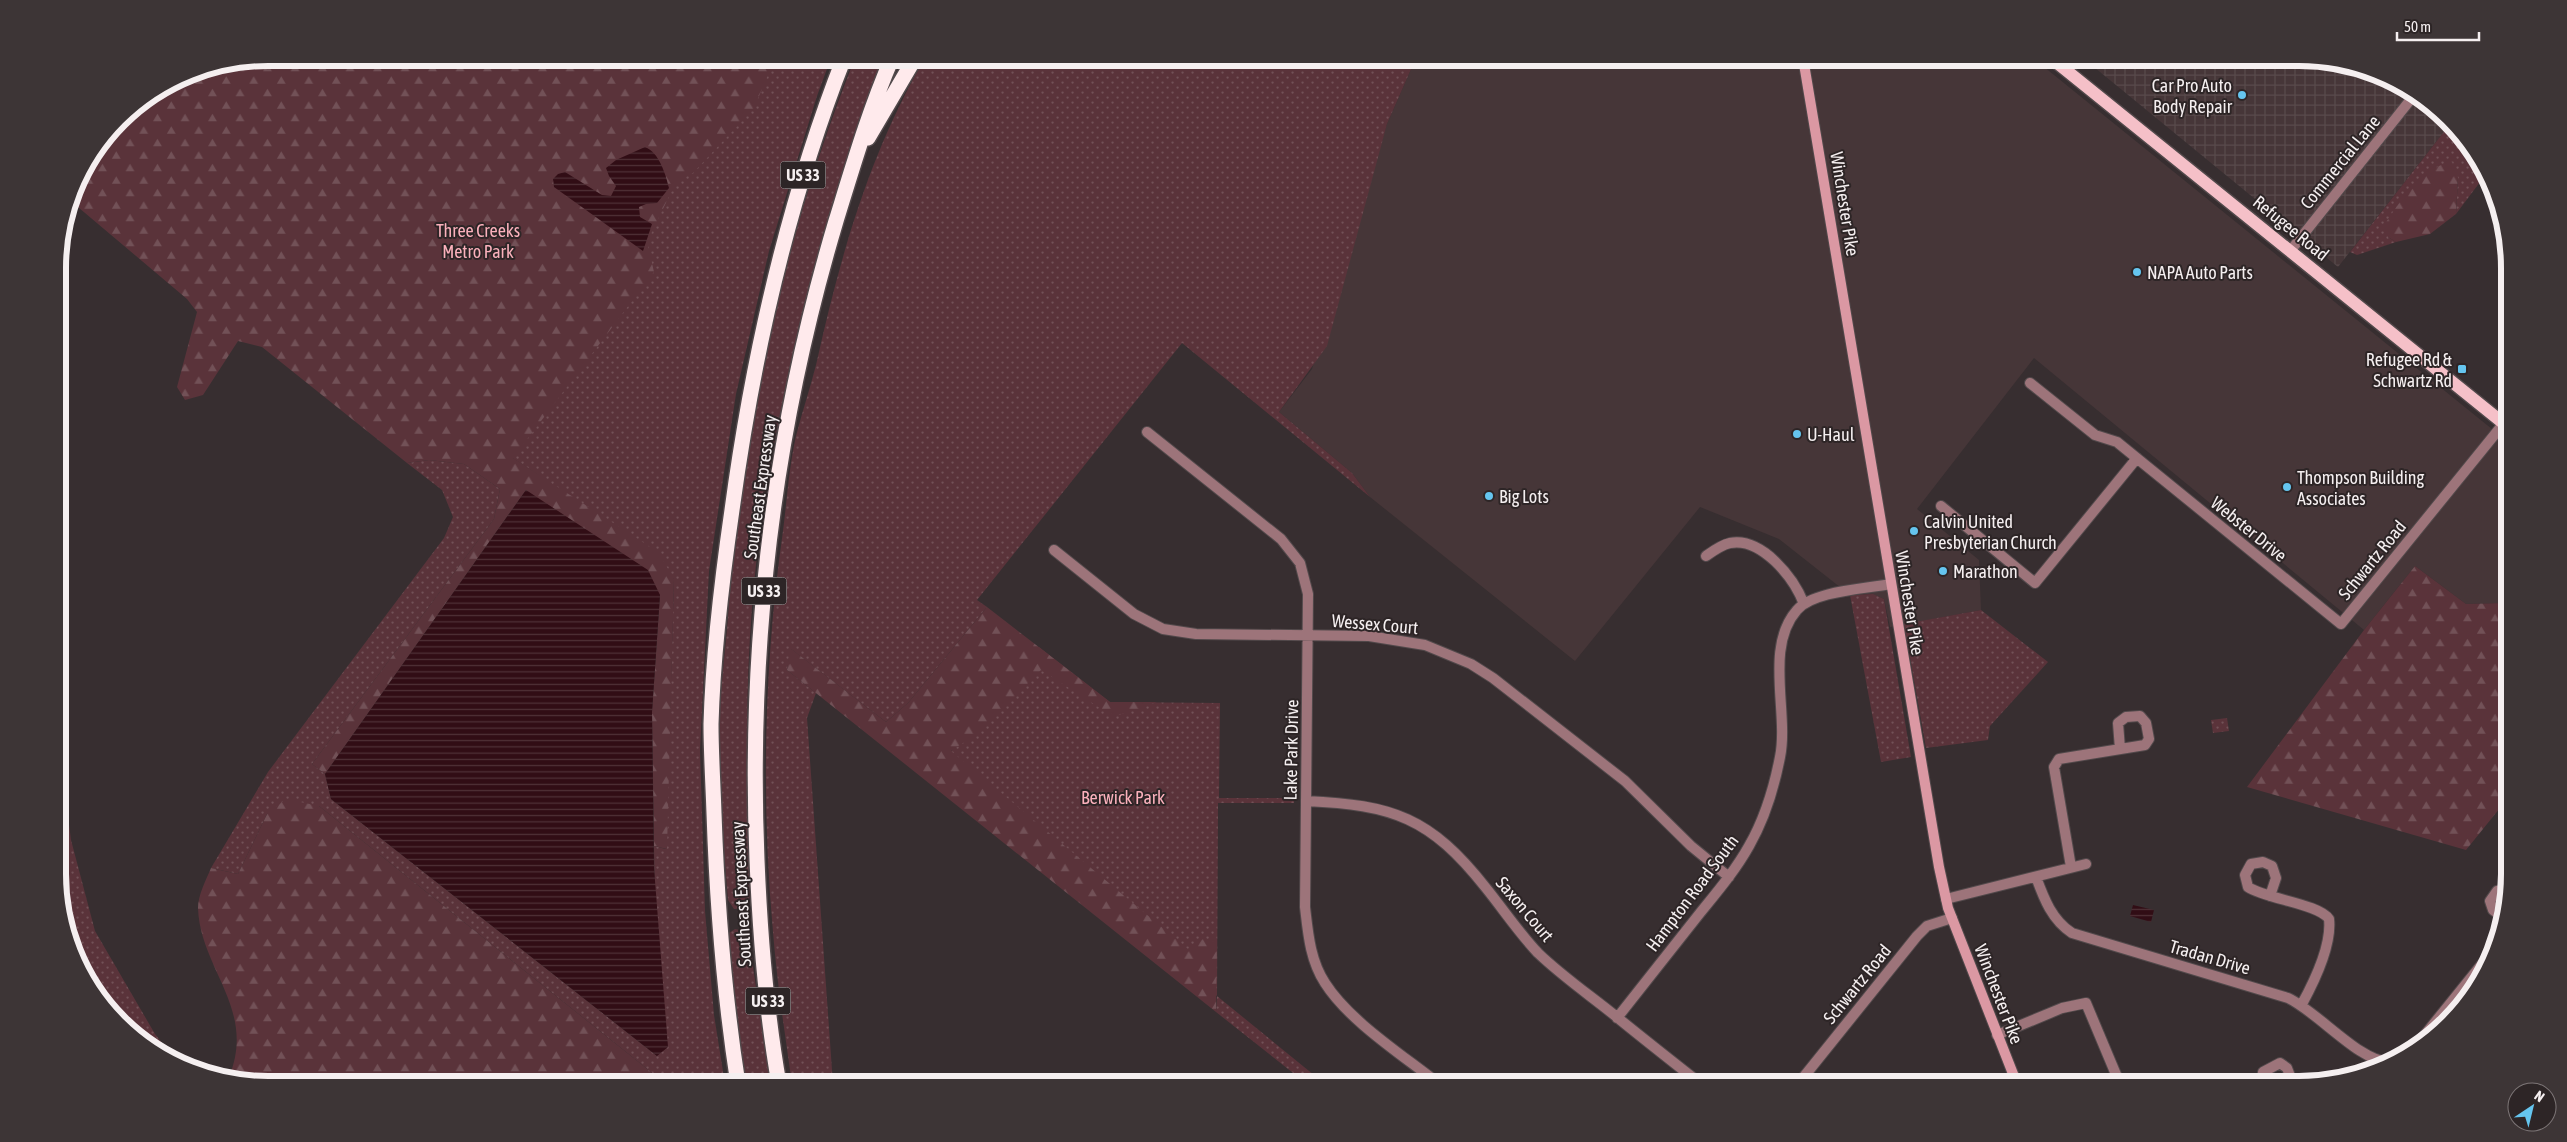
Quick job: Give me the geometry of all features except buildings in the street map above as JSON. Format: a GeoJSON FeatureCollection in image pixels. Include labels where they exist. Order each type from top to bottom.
{"type":"FeatureCollection","features":[{"type":"Feature","properties":{"kind":"highway","name":"Southeast Expressway"},"geometry":{"type":"LineString","coordinates":[[737,1076],[725,1004],[718,920],[711,733],[723,576],[740,454],[779,259],[797,192],[841,66]]}},
{"type":"Feature","properties":{"kind":"highway","name":"Southeast Expressway"},"geometry":{"type":"LineString","coordinates":[[778,1076],[767,1000],[760,917],[755,799],[758,653],[773,504],[793,396],[822,271],[864,128],[889,66]]}},
{"type":"Feature","properties":{"kind":"highway"},"geometry":{"type":"LineString","coordinates":[[854,163],[910,66]]}},
{"type":"Feature","properties":{"kind":"main road","name":"Winchester Pike"},"geometry":{"type":"LineString","coordinates":[[1804,66],[1930,823],[1946,899],[1952,918],[2014,1076]]}},
{"type":"Feature","properties":{"kind":"main road","name":"Refugee Road"},"geometry":{"type":"LineString","coordinates":[[2061,66],[2501,421]]}},
{"type":"Feature","properties":{"kind":"street","name":"Commercial Lane"},"geometry":{"type":"LineString","coordinates":[[2290,250],[2410,100]]}},
{"type":"Feature","properties":{"kind":"street","name":"Webster Drive"},"geometry":{"type":"LineString","coordinates":[[2030,383],[2095,435],[2117,442],[2341,624]]}},
{"type":"Feature","properties":{"kind":"street","name":"Schwartz Road"},"geometry":{"type":"LineString","coordinates":[[2341,624],[2501,431]]}},
{"type":"Feature","properties":{"kind":"street","name":"Lake Park Drive"},"geometry":{"type":"LineString","coordinates":[[1147,432],[1286,545],[1300,563],[1308,594],[1305,906],[1310,948],[1318,970],[1337,999],[1359,1020],[1429,1076]]}},
{"type":"Feature","properties":{"kind":"street"},"geometry":{"type":"LineString","coordinates":[[1941,506],[2035,583],[2136,458]]}},
{"type":"Feature","properties":{"kind":"street"},"geometry":{"type":"LineString","coordinates":[[1706,556],[1730,543],[1745,545],[1763,552],[1791,578],[1804,604],[1824,595],[1890,584]]}},
{"type":"Feature","properties":{"kind":"street","name":"Wessex Court"},"geometry":{"type":"LineString","coordinates":[[1054,550],[1134,614],[1164,629],[1196,634],[1308,635],[1396,639],[1425,645],[1471,664],[1517,695],[1625,781],[1691,846],[1729,877]]}},
{"type":"Feature","properties":{"kind":"street","name":"Hampton Road South"},"geometry":{"type":"LineString","coordinates":[[1617,1018],[1729,877],[1749,847],[1764,815],[1781,756],[1782,642],[1791,619],[1804,604]]}},
{"type":"Feature","properties":{"kind":"street"},"geometry":{"type":"LineString","coordinates":[[2071,867],[2057,786],[2055,763],[2059,759],[2120,748]]}},
{"type":"Feature","properties":{"kind":"street","name":"Saxon Court"},"geometry":{"type":"LineString","coordinates":[[1306,801],[1352,803],[1377,807],[1423,826],[1477,877],[1537,952],[1691,1076]]}},
{"type":"Feature","properties":{"kind":"street"},"geometry":{"type":"LineString","coordinates":[[1946,899],[2086,864]]}},
{"type":"Feature","properties":{"kind":"street","name":"Tradan Drive"},"geometry":{"type":"LineString","coordinates":[[2036,877],[2047,906],[2055,919],[2072,933],[2288,998],[2302,1004],[2366,1055],[2377,1060]]}},
{"type":"Feature","properties":{"kind":"street"},"geometry":{"type":"LineString","coordinates":[[2497,913],[2493,910],[2490,901],[2496,891],[2500,890]]}},
{"type":"Feature","properties":{"kind":"street"},"geometry":{"type":"LineString","coordinates":[[2270,896],[2320,911],[2329,919],[2328,935],[2314,981],[2302,1004]]}},
{"type":"Feature","properties":{"kind":"street","name":"Schwartz Road"},"geometry":{"type":"LineString","coordinates":[[1804,1076],[1917,936],[1928,926],[1952,918]]}},
{"type":"Feature","properties":{"kind":"street"},"geometry":{"type":"LineString","coordinates":[[2430,1028],[2476,972]]}},
{"type":"Feature","properties":{"kind":"street"},"geometry":{"type":"LineString","coordinates":[[1997,1035],[2062,1008],[2086,1003],[2117,1076]]}},
{"type":"Feature","properties":{"kind":"street"},"geometry":{"type":"LineString","coordinates":[[2263,1076],[2263,1072],[2280,1062],[2287,1068],[2290,1076]]}},
{"type":"Feature","properties":{"kind":"shaded area"},"geometry":{"type":"Polygon","coordinates":[[[1412,66],[2043,66],[2501,436],[2501,603],[2466,604],[2415,566],[2364,630],[2034,358],[1917,509],[1979,560],[1981,610],[1890,627],[1884,599],[1872,594],[1850,595],[1779,539],[1700,507],[1575,661],[1370,497],[1352,473],[1279,412],[1312,369],[1387,124],[1412,66]]]}},
{"type":"Feature","properties":{"kind":"shaded area"},"geometry":{"type":"Polygon","coordinates":[[[2093,66],[2299,66],[2325,68],[2351,73],[2388,87],[2411,100],[2432,116],[2446,129],[2338,267],[2093,66]]]}},
{"type":"Feature","properties":{"kind":"shaded area"},"geometry":{"type":"Polygon","coordinates":[[[645,147],[658,159],[669,188],[657,203],[639,207],[640,217],[652,224],[643,251],[554,187],[553,179],[558,174],[565,172],[602,195],[611,196],[616,186],[606,168],[616,160],[645,147]]]}},
{"type":"Feature","properties":{"kind":"shaded area"},"geometry":{"type":"Polygon","coordinates":[[[526,490],[648,570],[660,595],[652,712],[654,868],[668,1047],[657,1056],[331,799],[325,774],[526,490]]]}},
{"type":"Feature","properties":{"kind":"shaded area"},"geometry":{"type":"Polygon","coordinates":[[[2133,905],[2154,910],[2151,922],[2130,916],[2133,905]]]}},
{"type":"Feature","properties":{"kind":"green space","name":"Three Creeks Metro Park"},"geometry":{"type":"Polygon","coordinates":[[[268,66],[828,66],[769,251],[736,394],[709,571],[700,750],[705,911],[714,1015],[724,1076],[656,1076],[319,806],[267,814],[238,874],[211,868],[268,772],[444,538],[453,517],[442,490],[407,463],[429,460],[464,464],[500,489],[494,519],[312,764],[325,774],[331,799],[657,1056],[654,846],[666,849],[674,579],[537,474],[87,180],[108,145],[135,116],[167,93],[203,77],[242,68],[268,66]]]}},
{"type":"Feature","properties":{"kind":"green space","name":"Three Creeks Metro Park"},"geometry":{"type":"Polygon","coordinates":[[[268,66],[772,66],[754,108],[693,173],[676,182],[647,242],[654,272],[513,458],[658,552],[674,579],[667,849],[654,846],[652,712],[660,595],[526,490],[325,774],[312,764],[494,519],[500,489],[464,464],[429,460],[407,463],[262,347],[238,341],[203,395],[185,400],[177,387],[197,312],[187,299],[76,206],[93,167],[125,125],[167,93],[203,77],[229,70],[268,66]]]}},
{"type":"Feature","properties":{"kind":"green space"},"geometry":{"type":"Polygon","coordinates":[[[852,66],[880,66],[850,150],[822,244],[792,361],[770,468],[755,569],[751,616],[747,709],[747,803],[750,896],[744,909],[734,909],[728,900],[726,879],[719,728],[734,556],[743,483],[769,338],[807,196],[829,126],[852,66]]]}},
{"type":"Feature","properties":{"kind":"green space"},"geometry":{"type":"Polygon","coordinates":[[[921,66],[1412,66],[1387,124],[1327,346],[1279,412],[1352,473],[1370,497],[1182,343],[977,600],[987,607],[908,703],[886,722],[791,649],[787,670],[816,693],[807,718],[832,1076],[791,1076],[773,932],[767,832],[766,731],[768,681],[777,581],[796,436],[816,365],[835,285],[872,169],[905,94],[921,66]]]}},
{"type":"Feature","properties":{"kind":"green space"},"geometry":{"type":"Polygon","coordinates":[[[2446,129],[2467,156],[2481,181],[2456,214],[2458,177],[2388,237],[2396,242],[2357,255],[2350,252],[2446,129]]]}},
{"type":"Feature","properties":{"kind":"green space"},"geometry":{"type":"Polygon","coordinates":[[[2452,162],[2458,177],[2456,214],[2430,234],[2396,242],[2388,237],[2385,224],[2405,195],[2431,170],[2452,162]]]}},
{"type":"Feature","properties":{"kind":"green space"},"geometry":{"type":"Polygon","coordinates":[[[2415,566],[2466,604],[2501,603],[2501,809],[2466,850],[2247,787],[2364,630],[2415,566]]]}},
{"type":"Feature","properties":{"kind":"green space"},"geometry":{"type":"Polygon","coordinates":[[[1873,594],[1884,599],[1911,757],[1881,762],[1850,595],[1873,594]]]}},
{"type":"Feature","properties":{"kind":"green space"},"geometry":{"type":"Polygon","coordinates":[[[987,607],[1110,702],[1157,702],[1116,716],[1100,708],[1041,670],[980,732],[951,751],[1189,950],[1203,939],[1217,942],[1216,1012],[787,670],[790,648],[886,722],[908,703],[987,607]]]}},
{"type":"Feature","properties":{"kind":"green space"},"geometry":{"type":"Polygon","coordinates":[[[1981,610],[2048,662],[1990,726],[1988,740],[1926,748],[1904,624],[1981,610]]]}},
{"type":"Feature","properties":{"kind":"green space","name":"Berwick Park"},"geometry":{"type":"Polygon","coordinates":[[[1039,647],[1110,702],[1220,703],[1219,798],[1294,798],[1294,803],[1218,803],[1217,996],[937,768],[1039,647]]]}},
{"type":"Feature","properties":{"kind":"green space"},"geometry":{"type":"Polygon","coordinates":[[[2227,718],[2229,731],[2213,733],[2211,720],[2227,718]]]}},
{"type":"Feature","properties":{"kind":"green space"},"geometry":{"type":"Polygon","coordinates":[[[286,799],[319,806],[656,1076],[268,1076],[230,1072],[236,1053],[236,1030],[225,990],[201,930],[198,908],[199,898],[211,868],[238,874],[267,814],[286,799]]]}},
{"type":"Feature","properties":{"kind":"green space"},"geometry":{"type":"Polygon","coordinates":[[[66,801],[71,840],[95,931],[155,1034],[167,1049],[135,1026],[116,1007],[93,975],[77,939],[68,900],[66,801]]]}},
{"type":"Feature","properties":{"kind":"green space"},"geometry":{"type":"Polygon","coordinates":[[[735,929],[745,931],[749,939],[769,1076],[743,1076],[726,939],[729,933],[735,929]]]}},
{"type":"Feature","properties":{"kind":"green space"},"geometry":{"type":"Polygon","coordinates":[[[1217,996],[1315,1076],[1297,1076],[1216,1012],[1217,996]]]}},
{"type":"Feature","properties":{"kind":"place","name":"Car Pro Auto Body Repair"},"geometry":{"type":"Point","coordinates":[2242,95]}},
{"type":"Feature","properties":{"kind":"place","name":"NAPA Auto Parts"},"geometry":{"type":"Point","coordinates":[2137,272]}},
{"type":"Feature","properties":{"kind":"place","name":"Refugee Rd & Schwartz Rd"},"geometry":{"type":"Point","coordinates":[2462,369]}},
{"type":"Feature","properties":{"kind":"place","name":"U-Haul"},"geometry":{"type":"Point","coordinates":[1797,434]}},
{"type":"Feature","properties":{"kind":"place","name":"Thompson Building Associates"},"geometry":{"type":"Point","coordinates":[2287,487]}},
{"type":"Feature","properties":{"kind":"place","name":"Big Lots"},"geometry":{"type":"Point","coordinates":[1489,496]}},
{"type":"Feature","properties":{"kind":"place","name":"Calvin United Presbyterian Church"},"geometry":{"type":"Point","coordinates":[1914,531]}},
{"type":"Feature","properties":{"kind":"place","name":"Marathon"},"geometry":{"type":"Point","coordinates":[1943,571]}}]}
